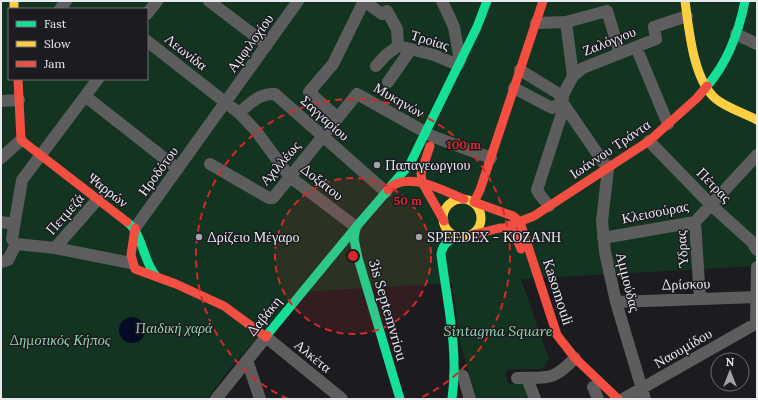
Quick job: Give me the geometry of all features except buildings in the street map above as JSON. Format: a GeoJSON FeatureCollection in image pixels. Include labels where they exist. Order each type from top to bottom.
{"type":"FeatureCollection","features":[{"type":"Feature","properties":{"kind":"main road"},"geometry":{"type":"LineString","coordinates":[[460,236],[450,232],[422,182],[421,169],[430,135],[445,104],[446,90],[487,1]]}},
{"type":"Feature","properties":{"kind":"main road"},"geometry":{"type":"LineString","coordinates":[[474,202],[544,1]]}},
{"type":"Feature","properties":{"kind":"main road"},"geometry":{"type":"LineString","coordinates":[[685,1],[695,51],[706,88],[716,99],[757,120]]}},
{"type":"Feature","properties":{"kind":"main road","name":"Ιωάννου Τράντα"},"geometry":{"type":"LineString","coordinates":[[500,228],[534,216],[650,141],[706,88],[717,75],[736,34],[745,1]]}},
{"type":"Feature","properties":{"kind":"main road"},"geometry":{"type":"LineString","coordinates":[[18,80],[21,140]]}},
{"type":"Feature","properties":{"kind":"main road","name":"Δαβάκη"},"geometry":{"type":"LineString","coordinates":[[266,337],[335,252],[410,164],[430,135]]}},
{"type":"Feature","properties":{"kind":"main road","name":"Ψαρρών"},"geometry":{"type":"LineString","coordinates":[[21,140],[135,228],[142,242],[150,270],[156,276]]}},
{"type":"Feature","properties":{"kind":"main road"},"geometry":{"type":"LineString","coordinates":[[388,190],[404,181],[422,182],[464,199],[514,216],[520,222]]}},
{"type":"Feature","properties":{"kind":"main road"},"geometry":{"type":"LineString","coordinates":[[444,221],[444,214],[448,205],[454,201],[464,199]]}},
{"type":"Feature","properties":{"kind":"main road"},"geometry":{"type":"LineString","coordinates":[[471,234],[479,228],[481,221],[480,211],[474,202]]}},
{"type":"Feature","properties":{"kind":"main road","name":"Kasomouli"},"geometry":{"type":"LineString","coordinates":[[520,222],[556,334],[572,361],[593,387],[614,399]]}},
{"type":"Feature","properties":{"kind":"main road","name":"3is Septemvriou"},"geometry":{"type":"LineString","coordinates":[[356,227],[354,239],[358,258],[400,399]]}},
{"type":"Feature","properties":{"kind":"main road","name":"Ηροδότου"},"geometry":{"type":"LineString","coordinates":[[131,263],[135,228]]}},
{"type":"Feature","properties":{"kind":"main road"},"geometry":{"type":"LineString","coordinates":[[452,399],[455,375],[453,336],[441,249],[447,242],[460,236],[500,228]]}},
{"type":"Feature","properties":{"kind":"main road","name":"Kasomouli"},"geometry":{"type":"LineString","coordinates":[[500,228],[511,230],[517,238],[546,329],[553,344],[618,399]]}},
{"type":"Feature","properties":{"kind":"main road"},"geometry":{"type":"LineString","coordinates":[[335,252],[347,249],[358,258]]}},
{"type":"Feature","properties":{"kind":"main road"},"geometry":{"type":"LineString","coordinates":[[131,263],[135,269],[203,295],[224,306],[266,337]]}},
{"type":"Feature","properties":{"kind":"street"},"geometry":{"type":"LineString","coordinates":[[209,1],[225,6],[267,45]]}},
{"type":"Feature","properties":{"kind":"street","name":"Αμφιλοχίου"},"geometry":{"type":"LineString","coordinates":[[226,102],[298,1]]}},
{"type":"Feature","properties":{"kind":"street"},"geometry":{"type":"LineString","coordinates":[[338,118],[309,92],[333,64],[364,1],[382,14],[387,11],[397,29],[398,46]]}},
{"type":"Feature","properties":{"kind":"street"},"geometry":{"type":"LineString","coordinates":[[442,1],[454,27],[459,63]]}},
{"type":"Feature","properties":{"kind":"street"},"geometry":{"type":"LineString","coordinates":[[536,23],[566,22],[607,10],[620,53]]}},
{"type":"Feature","properties":{"kind":"street","name":"Ζαλόγγου"},"geometry":{"type":"LineString","coordinates":[[549,206],[538,190],[562,114],[562,95],[574,76],[583,68],[656,39],[654,27],[687,16]]}},
{"type":"Feature","properties":{"kind":"street"},"geometry":{"type":"LineString","coordinates":[[566,22],[574,76]]}},
{"type":"Feature","properties":{"kind":"street"},"geometry":{"type":"LineString","coordinates":[[736,34],[757,44]]}},
{"type":"Feature","properties":{"kind":"street","name":"Λεωνίδα"},"geometry":{"type":"LineString","coordinates":[[148,42],[226,102]]}},
{"type":"Feature","properties":{"kind":"street","name":"Τροίας"},"geometry":{"type":"LineString","coordinates":[[376,66],[386,55],[398,46],[459,63]]}},
{"type":"Feature","properties":{"kind":"street"},"geometry":{"type":"LineString","coordinates":[[636,47],[668,124]]}},
{"type":"Feature","properties":{"kind":"street"},"geometry":{"type":"LineString","coordinates":[[388,82],[411,49]]}},
{"type":"Feature","properties":{"kind":"street"},"geometry":{"type":"LineString","coordinates":[[520,70],[558,94],[608,169]]}},
{"type":"Feature","properties":{"kind":"street"},"geometry":{"type":"LineString","coordinates":[[97,80],[22,180],[12,239],[16,244],[55,248],[131,263]]}},
{"type":"Feature","properties":{"kind":"street"},"geometry":{"type":"LineString","coordinates":[[514,88],[552,108],[562,102]]}},
{"type":"Feature","properties":{"kind":"street","name":"Σαγγαρίου"},"geometry":{"type":"LineString","coordinates":[[239,113],[259,97],[267,93],[275,94],[388,190]]}},
{"type":"Feature","properties":{"kind":"street","name":"Αχιλλέως"},"geometry":{"type":"LineString","coordinates":[[210,164],[269,198],[273,198],[357,94]]}},
{"type":"Feature","properties":{"kind":"street","name":"Μυκηνών"},"geometry":{"type":"LineString","coordinates":[[357,94],[430,135],[490,158]]}},
{"type":"Feature","properties":{"kind":"street"},"geometry":{"type":"LineString","coordinates":[[85,96],[178,168]]}},
{"type":"Feature","properties":{"kind":"street"},"geometry":{"type":"LineString","coordinates":[[1,101],[19,100]]}},
{"type":"Feature","properties":{"kind":"street","name":"Δοξάτου"},"geometry":{"type":"LineString","coordinates":[[226,102],[256,131],[290,177],[356,227]]}},
{"type":"Feature","properties":{"kind":"street","name":"Ηροδότου"},"geometry":{"type":"LineString","coordinates":[[135,228],[226,102]]}},
{"type":"Feature","properties":{"kind":"street"},"geometry":{"type":"LineString","coordinates":[[1,158],[21,140]]}},
{"type":"Feature","properties":{"kind":"street","name":"Πέτρας"},"geometry":{"type":"LineString","coordinates":[[650,141],[711,205],[752,242],[757,250]]}},
{"type":"Feature","properties":{"kind":"street","name":"Κλεισούρας"},"geometry":{"type":"LineString","coordinates":[[603,238],[695,222],[757,155]]}},
{"type":"Feature","properties":{"kind":"street","name":"Αμμούδας"},"geometry":{"type":"LineString","coordinates":[[608,169],[603,205],[603,238],[608,271],[643,394]]}},
{"type":"Feature","properties":{"kind":"street","name":"Πετμεζά"},"geometry":{"type":"LineString","coordinates":[[55,248],[98,199]]}},
{"type":"Feature","properties":{"kind":"street"},"geometry":{"type":"LineString","coordinates":[[1,222],[14,224]]}},
{"type":"Feature","properties":{"kind":"street","name":"Ύδρας"},"geometry":{"type":"LineString","coordinates":[[695,222],[700,299]]}},
{"type":"Feature","properties":{"kind":"street"},"geometry":{"type":"LineString","coordinates":[[1,262],[8,260],[16,244]]}},
{"type":"Feature","properties":{"kind":"street"},"geometry":{"type":"LineString","coordinates":[[757,267],[757,323]]}},
{"type":"Feature","properties":{"kind":"street","name":"Δρίσκου"},"geometry":{"type":"LineString","coordinates":[[616,302],[757,297]]}},
{"type":"Feature","properties":{"kind":"street","name":"Ναουμίδου"},"geometry":{"type":"LineString","coordinates":[[623,399],[643,394],[757,323]]}},
{"type":"Feature","properties":{"kind":"street","name":"Δαβάκη"},"geometry":{"type":"LineString","coordinates":[[216,399],[266,337]]}},
{"type":"Feature","properties":{"kind":"street","name":"Αλκέτα"},"geometry":{"type":"LineString","coordinates":[[266,337],[342,399]]}},
{"type":"Feature","properties":{"kind":"street"},"geometry":{"type":"LineString","coordinates":[[247,360],[260,399]]}},
{"type":"Feature","properties":{"kind":"street"},"geometry":{"type":"LineString","coordinates":[[536,399],[522,378],[553,377],[562,372],[572,361]]}},
{"type":"Feature","properties":{"kind":"street"},"geometry":{"type":"LineString","coordinates":[[455,375],[462,376],[470,399]]}},
{"type":"Feature","properties":{"kind":"street"},"geometry":{"type":"LineString","coordinates":[[593,387],[598,399]]}},
{"type":"Feature","properties":{"kind":"green space"},"geometry":{"type":"Polygon","coordinates":[[[1,1],[757,1],[757,266],[521,279],[549,359],[542,369],[509,369],[505,374],[509,384],[523,384],[529,399],[477,399],[460,343],[452,283],[299,292],[230,368],[207,399],[1,399],[1,1]]]}},
{"type":"Feature","properties":{"kind":"water"},"geometry":{"type":"Polygon","coordinates":[[[132,317],[141,321],[145,330],[141,339],[132,343],[123,339],[119,330],[123,321],[132,317]]]}},
{"type":"Feature","properties":{"kind":"traffic: fast"},"geometry":{"type":"LineString","coordinates":[[390,187],[410,164],[477,27],[487,1]]}},
{"type":"Feature","properties":{"kind":"traffic: fast"},"geometry":{"type":"LineString","coordinates":[[707,86],[721,67],[732,46],[745,1]]}},
{"type":"Feature","properties":{"kind":"traffic: fast"},"geometry":{"type":"LineString","coordinates":[[388,190],[356,227],[354,239],[358,258],[400,399]]}},
{"type":"Feature","properties":{"kind":"traffic: fast"},"geometry":{"type":"LineString","coordinates":[[127,222],[133,227],[137,234],[151,270],[156,276]]}},
{"type":"Feature","properties":{"kind":"traffic: fast"},"geometry":{"type":"LineString","coordinates":[[267,335],[356,227]]}},
{"type":"Feature","properties":{"kind":"traffic: fast"},"geometry":{"type":"LineString","coordinates":[[452,399],[454,381],[453,345],[441,254],[443,247],[448,242],[460,236]]}},
{"type":"Feature","properties":{"kind":"traffic: slow"},"geometry":{"type":"LineString","coordinates":[[14,1],[14,8]]}},
{"type":"Feature","properties":{"kind":"traffic: slow"},"geometry":{"type":"LineString","coordinates":[[685,1],[693,53],[702,80],[708,90],[720,102],[757,120]]}},
{"type":"Feature","properties":{"kind":"traffic: slow"},"geometry":{"type":"LineString","coordinates":[[458,199],[466,199],[473,202],[478,207],[481,218],[478,229],[473,234],[466,237],[458,237],[451,234],[446,229],[443,222],[443,214],[446,207],[451,202],[458,199]]}},
{"type":"Feature","properties":{"kind":"traffic: jam"},"geometry":{"type":"LineString","coordinates":[[474,202],[480,190],[543,1]]}},
{"type":"Feature","properties":{"kind":"traffic: jam"},"geometry":{"type":"LineString","coordinates":[[18,80],[21,140],[127,222]]}},
{"type":"Feature","properties":{"kind":"traffic: jam"},"geometry":{"type":"LineString","coordinates":[[508,226],[534,216],[649,141],[697,98],[707,86]]}},
{"type":"Feature","properties":{"kind":"traffic: jam"},"geometry":{"type":"LineString","coordinates":[[430,146],[421,173],[422,182],[444,221]]}},
{"type":"Feature","properties":{"kind":"traffic: jam"},"geometry":{"type":"LineString","coordinates":[[388,190],[395,184],[404,181],[414,182],[436,187],[464,199]]}},
{"type":"Feature","properties":{"kind":"traffic: jam"},"geometry":{"type":"LineString","coordinates":[[474,202],[513,216],[520,222],[557,335],[575,358],[618,399]]}},
{"type":"Feature","properties":{"kind":"traffic: jam"},"geometry":{"type":"LineString","coordinates":[[135,228],[131,255],[135,269],[176,284],[224,306],[266,337],[267,335]]}},
{"type":"Feature","properties":{"kind":"traffic: jam"},"geometry":{"type":"LineString","coordinates":[[471,235],[506,228],[514,232],[521,249]]}},
{"type":"Feature","properties":{"kind":"place","name":"Παπαγεωργιου"},"geometry":{"type":"Point","coordinates":[377,165]}},
{"type":"Feature","properties":{"kind":"place","name":"Δρίζειο Μέγαρο"},"geometry":{"type":"Point","coordinates":[199,237]}},
{"type":"Feature","properties":{"kind":"place","name":"SPEEDEX - ΚΟΖΑΝΗ"},"geometry":{"type":"Point","coordinates":[419,237]}},
{"type":"Feature","properties":{"kind":"park label","name":"Παιδική χαρά"},"geometry":{"type":"Point","coordinates":[174,328]}},
{"type":"Feature","properties":{"kind":"park label","name":"Sintagma Square"},"geometry":{"type":"Point","coordinates":[498,331]}},
{"type":"Feature","properties":{"kind":"park label","name":"Δημοτικός Κήπος"},"geometry":{"type":"Point","coordinates":[60,340]}}]}
